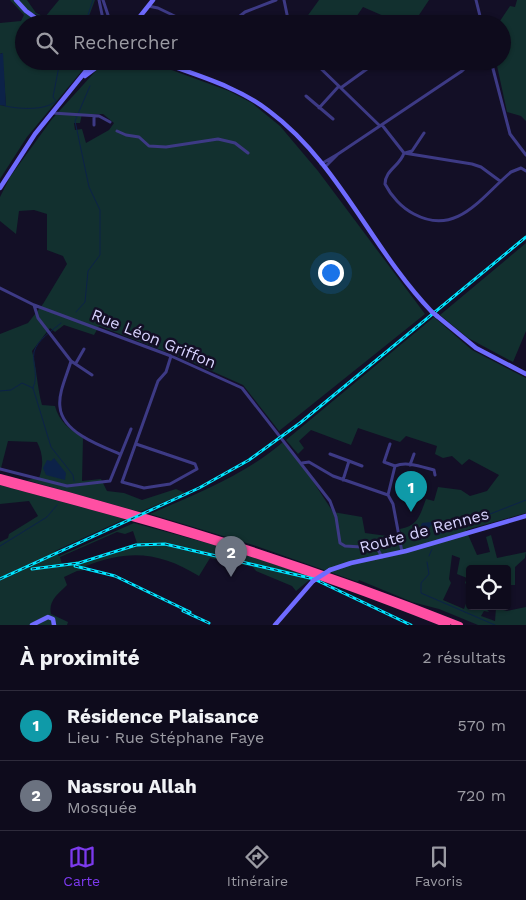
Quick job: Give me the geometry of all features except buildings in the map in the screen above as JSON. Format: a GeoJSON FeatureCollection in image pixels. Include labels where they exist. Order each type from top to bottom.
{"type":"FeatureCollection","features":[{"type":"Feature","properties":{"kind":"highway"},"geometry":{"type":"LineString","coordinates":[[0,478],[153,519],[249,548],[348,582],[460,625]]}},
{"type":"Feature","properties":{"kind":"highway"},"geometry":{"type":"LineString","coordinates":[[0,482],[217,543],[395,604],[447,625]]}},
{"type":"Feature","properties":{"kind":"highway"},"geometry":{"type":"LineString","coordinates":[[395,604],[399,609],[436,625]]}},
{"type":"Feature","properties":{"kind":"main road"},"geometry":{"type":"LineString","coordinates":[[16,0],[32,15]]}},
{"type":"Feature","properties":{"kind":"main road"},"geometry":{"type":"LineString","coordinates":[[141,15],[153,0]]}},
{"type":"Feature","properties":{"kind":"main road"},"geometry":{"type":"LineString","coordinates":[[0,188],[22,152],[88,70]]}},
{"type":"Feature","properties":{"kind":"main road"},"geometry":{"type":"LineString","coordinates":[[82,78],[93,70]]}},
{"type":"Feature","properties":{"kind":"main road"},"geometry":{"type":"LineString","coordinates":[[180,70],[250,98],[295,132],[323,166],[393,266],[432,312],[476,348],[526,374]]}},
{"type":"Feature","properties":{"kind":"main road","name":"Route de Rennes"},"geometry":{"type":"LineString","coordinates":[[276,623],[313,581],[330,570],[351,562],[402,552],[525,516]]}},
{"type":"Feature","properties":{"kind":"main road"},"geometry":{"type":"LineString","coordinates":[[32,625],[41,623],[45,617],[50,618],[54,625]]}},
{"type":"Feature","properties":{"kind":"main road"},"geometry":{"type":"LineString","coordinates":[[276,623],[282,625]]}},
{"type":"Feature","properties":{"kind":"street"},"geometry":{"type":"LineString","coordinates":[[101,0],[103,15]]}},
{"type":"Feature","properties":{"kind":"street"},"geometry":{"type":"LineString","coordinates":[[101,0],[106,15]]}},
{"type":"Feature","properties":{"kind":"street"},"geometry":{"type":"LineString","coordinates":[[241,15],[276,0]]}},
{"type":"Feature","properties":{"kind":"street"},"geometry":{"type":"LineString","coordinates":[[284,0],[287,15]]}},
{"type":"Feature","properties":{"kind":"street"},"geometry":{"type":"LineString","coordinates":[[476,0],[480,15]]}},
{"type":"Feature","properties":{"kind":"street"},"geometry":{"type":"LineString","coordinates":[[148,6],[172,15]]}},
{"type":"Feature","properties":{"kind":"street"},"geometry":{"type":"LineString","coordinates":[[322,70],[382,126],[404,153],[472,164],[481,167],[500,181]]}},
{"type":"Feature","properties":{"kind":"street"},"geometry":{"type":"LineString","coordinates":[[319,108],[340,86],[364,70]]}},
{"type":"Feature","properties":{"kind":"street"},"geometry":{"type":"LineString","coordinates":[[323,166],[464,70]]}},
{"type":"Feature","properties":{"kind":"street"},"geometry":{"type":"LineString","coordinates":[[493,70],[510,134],[526,155]]}},
{"type":"Feature","properties":{"kind":"street"},"geometry":{"type":"LineString","coordinates":[[306,96],[333,119]]}},
{"type":"Feature","properties":{"kind":"street"},"geometry":{"type":"LineString","coordinates":[[52,113],[94,116],[105,118],[110,122]]}},
{"type":"Feature","properties":{"kind":"street"},"geometry":{"type":"LineString","coordinates":[[94,116],[94,125]]}},
{"type":"Feature","properties":{"kind":"street"},"geometry":{"type":"LineString","coordinates":[[117,131],[126,136],[139,137],[148,146],[166,147],[218,139],[235,143],[248,153]]}},
{"type":"Feature","properties":{"kind":"street"},"geometry":{"type":"LineString","coordinates":[[404,153],[412,151],[424,132]]}},
{"type":"Feature","properties":{"kind":"street"},"geometry":{"type":"LineString","coordinates":[[404,153],[402,159],[387,174],[385,184],[402,206],[420,217],[442,223],[462,216],[511,172],[525,170]]}},
{"type":"Feature","properties":{"kind":"street","name":"Rue Léon Griffon"},"geometry":{"type":"LineString","coordinates":[[0,288],[34,305],[171,356],[242,388],[330,501],[336,517],[340,543],[345,546],[377,548],[380,550],[382,557]]}},
{"type":"Feature","properties":{"kind":"street"},"geometry":{"type":"LineString","coordinates":[[34,305],[34,312],[71,361],[92,375]]}},
{"type":"Feature","properties":{"kind":"street"},"geometry":{"type":"LineString","coordinates":[[76,363],[84,349]]}},
{"type":"Feature","properties":{"kind":"street"},"geometry":{"type":"LineString","coordinates":[[136,444],[195,464],[197,469],[170,484],[144,488],[122,482],[158,381],[166,372],[171,356]]}},
{"type":"Feature","properties":{"kind":"street"},"geometry":{"type":"LineString","coordinates":[[71,361],[60,401],[64,420],[77,432],[120,454]]}},
{"type":"Feature","properties":{"kind":"street"},"geometry":{"type":"LineString","coordinates":[[0,469],[67,486],[110,481],[131,429]]}},
{"type":"Feature","properties":{"kind":"street"},"geometry":{"type":"LineString","coordinates":[[390,444],[384,462],[395,466],[410,465],[434,470],[435,476]]}},
{"type":"Feature","properties":{"kind":"street"},"geometry":{"type":"LineString","coordinates":[[330,454],[362,466]]}},
{"type":"Feature","properties":{"kind":"street"},"geometry":{"type":"LineString","coordinates":[[410,465],[414,454]]}},
{"type":"Feature","properties":{"kind":"street"},"geometry":{"type":"LineString","coordinates":[[343,480],[349,461]]}},
{"type":"Feature","properties":{"kind":"street"},"geometry":{"type":"LineString","coordinates":[[302,463],[309,462],[325,473],[388,495],[393,504],[402,552]]}},
{"type":"Feature","properties":{"kind":"street"},"geometry":{"type":"LineString","coordinates":[[388,495],[395,466]]}},
{"type":"Feature","properties":{"kind":"street"},"geometry":{"type":"LineString","coordinates":[[525,516],[526,523]]}},
{"type":"Feature","properties":{"kind":"green space"},"geometry":{"type":"Polygon","coordinates":[[[10,0],[27,0],[36,13],[40,15],[24,15],[10,0]]]}},
{"type":"Feature","properties":{"kind":"green space"},"geometry":{"type":"Polygon","coordinates":[[[59,0],[95,0],[89,15],[47,15],[59,0]]]}},
{"type":"Feature","properties":{"kind":"green space"},"geometry":{"type":"Polygon","coordinates":[[[319,0],[429,0],[419,15],[381,15],[363,7],[357,15],[308,15],[319,0]]]}},
{"type":"Feature","properties":{"kind":"green space"},"geometry":{"type":"Polygon","coordinates":[[[517,0],[526,0],[526,121],[521,116],[507,112],[498,70],[511,70],[511,15],[504,15],[510,6],[515,7],[517,0]]]}},
{"type":"Feature","properties":{"kind":"green space"},"geometry":{"type":"Polygon","coordinates":[[[15,22],[15,70],[83,70],[27,137],[0,179],[0,105],[6,106],[2,53],[0,54],[0,23],[15,22]]]}},
{"type":"Feature","properties":{"kind":"green space"},"geometry":{"type":"Polygon","coordinates":[[[97,70],[172,70],[229,91],[252,103],[280,126],[318,171],[425,314],[279,431],[243,385],[187,360],[99,326],[94,335],[64,325],[55,332],[50,328],[32,351],[40,398],[42,405],[55,406],[62,421],[83,438],[82,481],[101,479],[107,491],[124,493],[142,500],[176,489],[185,493],[140,512],[26,480],[39,478],[41,473],[41,451],[37,442],[8,441],[0,472],[0,334],[28,323],[43,304],[67,264],[63,256],[47,250],[47,214],[34,210],[19,211],[16,234],[0,221],[0,197],[10,177],[52,119],[97,70]],[[82,114],[80,123],[74,123],[75,130],[82,129],[86,143],[109,130],[114,123],[103,114],[82,114]]]}},
{"type":"Feature","properties":{"kind":"green space"},"geometry":{"type":"Polygon","coordinates":[[[526,243],[526,331],[513,362],[468,338],[440,315],[526,243]]]}},
{"type":"Feature","properties":{"kind":"green space"},"geometry":{"type":"Polygon","coordinates":[[[434,317],[472,350],[526,378],[526,513],[466,530],[477,555],[490,552],[486,537],[491,535],[497,558],[526,552],[525,558],[515,567],[515,585],[511,585],[511,565],[466,565],[466,578],[457,574],[460,558],[452,555],[449,579],[451,583],[443,600],[464,609],[466,604],[466,610],[487,610],[489,612],[484,611],[481,616],[495,621],[496,610],[507,611],[526,607],[526,625],[478,625],[439,609],[412,602],[359,580],[358,582],[253,545],[150,514],[236,474],[283,442],[307,472],[333,512],[362,517],[365,533],[402,538],[400,529],[406,528],[418,519],[426,499],[434,501],[438,487],[461,490],[470,496],[487,491],[499,475],[469,459],[462,465],[452,456],[443,458],[435,454],[437,446],[406,436],[400,442],[358,428],[351,445],[311,430],[299,441],[304,448],[298,454],[286,440],[434,317]]]}},
{"type":"Feature","properties":{"kind":"green space"},"geometry":{"type":"Polygon","coordinates":[[[0,485],[125,519],[55,551],[59,556],[134,523],[229,549],[313,577],[296,591],[292,586],[256,571],[253,567],[210,558],[199,576],[171,562],[157,558],[130,555],[116,557],[86,566],[85,570],[77,571],[64,577],[67,585],[54,598],[50,609],[51,614],[68,622],[67,625],[0,625],[0,542],[8,538],[9,534],[38,516],[29,501],[0,504],[0,485]],[[133,531],[125,534],[117,532],[60,557],[62,564],[84,560],[137,543],[133,531]]]}},
{"type":"Feature","properties":{"kind":"water"},"geometry":{"type":"Polygon","coordinates":[[[3,53],[6,106],[0,105],[0,54],[3,53]]]}},
{"type":"Feature","properties":{"kind":"water"},"geometry":{"type":"Polygon","coordinates":[[[54,458],[66,473],[65,480],[46,475],[43,468],[47,460],[51,461],[54,458]]]}},
{"type":"Feature","properties":{"kind":"water"},"geometry":{"type":"Polygon","coordinates":[[[422,523],[433,523],[424,534],[418,534],[422,523]]]}},
{"type":"Feature","properties":{"kind":"waterway"},"geometry":{"type":"LineString","coordinates":[[88,15],[93,0]]}},
{"type":"Feature","properties":{"kind":"waterway"},"geometry":{"type":"LineString","coordinates":[[5,106],[39,108],[56,101],[53,97],[58,70]]}},
{"type":"Feature","properties":{"kind":"waterway"},"geometry":{"type":"LineString","coordinates":[[76,312],[85,302],[88,271],[100,255],[100,210],[89,187],[75,121],[90,86]]}},
{"type":"Feature","properties":{"kind":"waterway"},"geometry":{"type":"LineString","coordinates":[[33,388],[35,383],[34,352],[38,343],[61,323]]}},
{"type":"Feature","properties":{"kind":"waterway"},"geometry":{"type":"LineString","coordinates":[[0,391],[11,390],[22,383],[33,388],[51,447],[73,475],[74,481]]}},
{"type":"Feature","properties":{"kind":"waterway"},"geometry":{"type":"LineString","coordinates":[[436,535],[526,500]]}},
{"type":"Feature","properties":{"kind":"waterway"},"geometry":{"type":"LineString","coordinates":[[0,546],[47,517],[57,505]]}},
{"type":"Feature","properties":{"kind":"waterway"},"geometry":{"type":"LineString","coordinates":[[429,556],[432,549]]}},
{"type":"Feature","properties":{"kind":"waterway"},"geometry":{"type":"LineString","coordinates":[[427,562],[429,574],[421,583],[421,593],[495,625]]}},
{"type":"Feature","properties":{"kind":"railway"},"geometry":{"type":"LineString","coordinates":[[0,579],[199,488],[249,460],[300,423],[526,237]]}},
{"type":"Feature","properties":{"kind":"railway"},"geometry":{"type":"LineString","coordinates":[[32,569],[79,563],[136,545],[165,544],[314,579],[411,625]]}},
{"type":"Feature","properties":{"kind":"railway"},"geometry":{"type":"LineString","coordinates":[[75,566],[115,576],[190,612]]}},
{"type":"Feature","properties":{"kind":"railway"},"geometry":{"type":"LineString","coordinates":[[183,611],[209,623]]}},
{"type":"Feature","properties":{"kind":"place","name":"Résidence Plaisance"},"geometry":{"type":"Point","coordinates":[411,512]}},
{"type":"Feature","properties":{"kind":"place","name":"Nassrou Allah"},"geometry":{"type":"Point","coordinates":[231,577]}}]}
